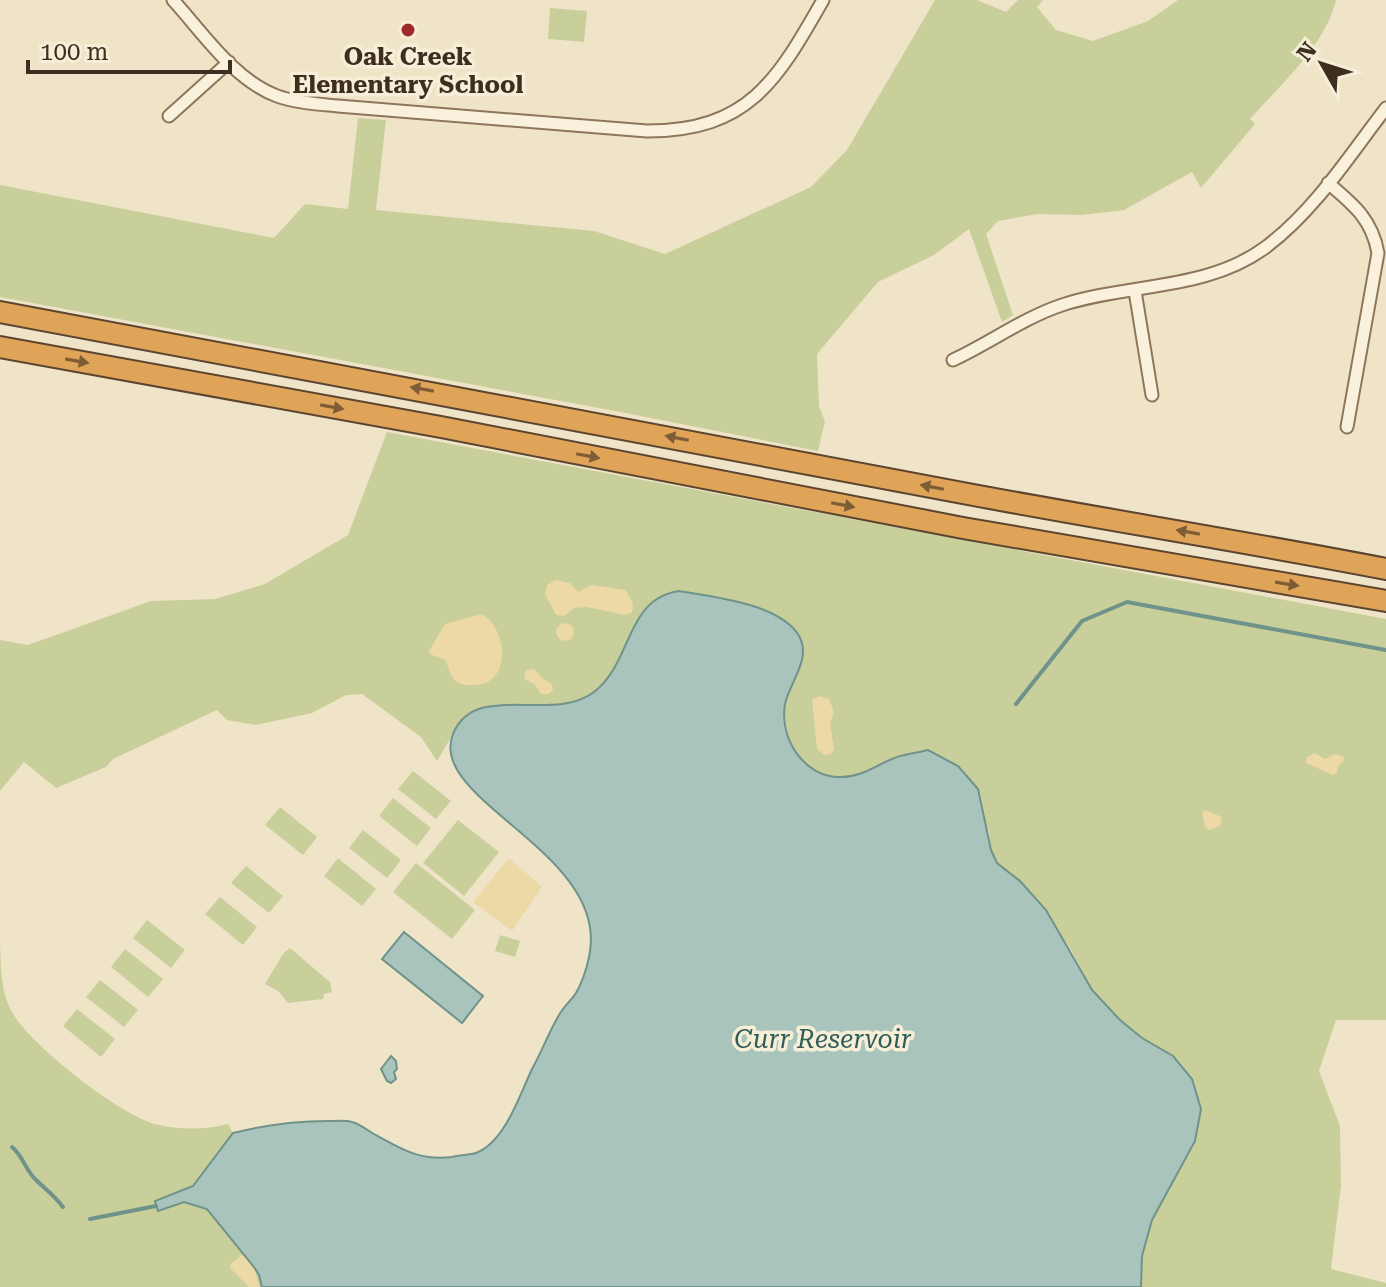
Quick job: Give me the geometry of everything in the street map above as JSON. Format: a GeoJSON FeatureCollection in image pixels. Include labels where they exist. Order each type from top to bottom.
{"type":"FeatureCollection","features":[{"type":"Feature","properties":{"kind":"highway"},"geometry":{"type":"LineString","coordinates":[[0,312],[448,394],[969,495],[1250,542],[1386,569]]}},
{"type":"Feature","properties":{"kind":"highway"},"geometry":{"type":"LineString","coordinates":[[0,347],[457,430],[963,528],[1386,601]]}},
{"type":"Feature","properties":{"kind":"street"},"geometry":{"type":"LineString","coordinates":[[173,0],[229,62],[264,90],[304,102],[533,123],[674,131],[714,122],[751,101],[780,70],[817,2]]}},
{"type":"Feature","properties":{"kind":"street"},"geometry":{"type":"LineString","coordinates":[[169,116],[229,62]]}},
{"type":"Feature","properties":{"kind":"street"},"geometry":{"type":"LineString","coordinates":[[953,360],[1051,309],[1079,300],[1206,276],[1249,257],[1286,229],[1328,183],[1386,108]]}},
{"type":"Feature","properties":{"kind":"street"},"geometry":{"type":"LineString","coordinates":[[1328,183],[1361,211],[1368,221],[1378,253],[1347,427]]}},
{"type":"Feature","properties":{"kind":"street"},"geometry":{"type":"LineString","coordinates":[[1135,291],[1152,395]]}},
{"type":"Feature","properties":{"kind":"green space"},"geometry":{"type":"Polygon","coordinates":[[[935,0],[977,0],[1006,12],[1018,0],[1043,0],[1037,7],[1056,30],[1093,41],[1148,21],[1178,0],[1336,0],[1312,49],[1250,119],[1255,124],[1201,188],[1192,172],[1124,210],[1081,215],[1037,214],[998,221],[986,234],[1013,315],[1002,322],[969,229],[934,255],[878,282],[817,354],[819,407],[825,421],[818,451],[0,297],[0,185],[274,238],[305,204],[348,209],[358,118],[386,120],[376,210],[594,231],[665,254],[811,187],[847,150],[935,0]]]}},
{"type":"Feature","properties":{"kind":"green space"},"geometry":{"type":"Polygon","coordinates":[[[550,8],[587,11],[584,42],[548,39],[550,8]]]}},
{"type":"Feature","properties":{"kind":"green space"},"geometry":{"type":"Polygon","coordinates":[[[387,432],[1386,619],[1386,1020],[1336,1020],[1319,1071],[1340,1126],[1341,1186],[1331,1269],[1386,1283],[1386,1287],[1141,1287],[1142,1256],[1152,1220],[1170,1183],[1173,1056],[1142,1039],[1092,990],[1071,950],[1020,881],[998,863],[991,850],[989,831],[892,759],[874,769],[847,777],[827,775],[806,764],[792,744],[785,708],[802,661],[763,610],[679,591],[643,611],[616,668],[592,694],[578,702],[550,707],[499,705],[461,720],[437,761],[421,737],[362,694],[346,695],[312,713],[256,725],[227,720],[217,710],[113,759],[106,767],[56,788],[24,762],[0,791],[0,640],[28,645],[151,601],[215,599],[265,584],[348,535],[387,432]]]}},
{"type":"Feature","properties":{"kind":"green space"},"geometry":{"type":"Polygon","coordinates":[[[413,771],[451,801],[436,819],[398,789],[413,771]]]}},
{"type":"Feature","properties":{"kind":"green space"},"geometry":{"type":"Polygon","coordinates":[[[393,798],[431,828],[417,846],[379,816],[393,798]]]}},
{"type":"Feature","properties":{"kind":"green space"},"geometry":{"type":"Polygon","coordinates":[[[280,807],[317,837],[303,855],[265,825],[280,807]]]}},
{"type":"Feature","properties":{"kind":"green space"},"geometry":{"type":"Polygon","coordinates":[[[458,820],[499,852],[464,896],[423,863],[458,820]]]}},
{"type":"Feature","properties":{"kind":"green space"},"geometry":{"type":"Polygon","coordinates":[[[363,830],[401,860],[387,878],[349,848],[363,830]]]}},
{"type":"Feature","properties":{"kind":"green space"},"geometry":{"type":"Polygon","coordinates":[[[338,858],[376,889],[362,906],[324,876],[338,858]]]}},
{"type":"Feature","properties":{"kind":"green space"},"geometry":{"type":"Polygon","coordinates":[[[416,863],[475,910],[452,939],[393,892],[416,863]]]}},
{"type":"Feature","properties":{"kind":"green space"},"geometry":{"type":"Polygon","coordinates":[[[246,866],[283,896],[269,913],[231,883],[246,866]]]}},
{"type":"Feature","properties":{"kind":"green space"},"geometry":{"type":"Polygon","coordinates":[[[220,897],[257,927],[243,945],[205,914],[220,897]]]}},
{"type":"Feature","properties":{"kind":"green space"},"geometry":{"type":"Polygon","coordinates":[[[147,920],[185,950],[171,968],[133,938],[147,920]]]}},
{"type":"Feature","properties":{"kind":"green space"},"geometry":{"type":"Polygon","coordinates":[[[500,935],[520,941],[515,957],[495,951],[500,935]]]}},
{"type":"Feature","properties":{"kind":"green space"},"geometry":{"type":"Polygon","coordinates":[[[0,940],[2,980],[6,999],[15,1017],[41,1046],[79,1079],[121,1108],[155,1124],[192,1128],[228,1124],[233,1133],[193,1186],[155,1201],[158,1211],[184,1202],[207,1209],[254,1267],[262,1287],[0,1287],[0,940]]]}},
{"type":"Feature","properties":{"kind":"green space"},"geometry":{"type":"Polygon","coordinates":[[[290,948],[330,982],[332,992],[324,994],[323,999],[288,1003],[278,991],[265,984],[290,948]]]}},
{"type":"Feature","properties":{"kind":"green space"},"geometry":{"type":"Polygon","coordinates":[[[125,949],[163,979],[148,997],[111,967],[125,949]]]}},
{"type":"Feature","properties":{"kind":"green space"},"geometry":{"type":"Polygon","coordinates":[[[100,980],[138,1010],[124,1027],[86,997],[100,980]]]}},
{"type":"Feature","properties":{"kind":"green space"},"geometry":{"type":"Polygon","coordinates":[[[77,1009],[115,1039],[101,1057],[63,1026],[77,1009]]]}},
{"type":"Feature","properties":{"kind":"sand"},"geometry":{"type":"Polygon","coordinates":[[[556,580],[570,583],[578,592],[592,585],[626,590],[633,604],[632,612],[626,615],[586,607],[574,608],[564,616],[556,615],[545,594],[547,585],[556,580]]]}},
{"type":"Feature","properties":{"kind":"sand"},"geometry":{"type":"Polygon","coordinates":[[[481,614],[497,631],[501,642],[500,666],[495,676],[487,682],[461,684],[453,678],[445,660],[429,651],[445,624],[481,614]]]}},
{"type":"Feature","properties":{"kind":"sand"},"geometry":{"type":"Polygon","coordinates":[[[561,623],[569,623],[574,632],[572,639],[561,641],[556,636],[556,628],[561,623]]]}},
{"type":"Feature","properties":{"kind":"sand"},"geometry":{"type":"Polygon","coordinates":[[[534,669],[552,684],[553,690],[549,694],[541,694],[534,684],[524,679],[526,670],[534,669]]]}},
{"type":"Feature","properties":{"kind":"sand"},"geometry":{"type":"Polygon","coordinates":[[[819,696],[829,699],[834,712],[830,723],[834,749],[831,754],[824,755],[817,749],[812,699],[819,696]]]}},
{"type":"Feature","properties":{"kind":"sand"},"geometry":{"type":"Polygon","coordinates":[[[1315,753],[1325,759],[1335,754],[1344,757],[1337,773],[1333,775],[1306,763],[1307,757],[1315,753]]]}},
{"type":"Feature","properties":{"kind":"sand"},"geometry":{"type":"Polygon","coordinates":[[[1205,810],[1222,817],[1220,826],[1210,830],[1205,827],[1202,814],[1205,810]]]}},
{"type":"Feature","properties":{"kind":"sand"},"geometry":{"type":"Polygon","coordinates":[[[509,858],[542,887],[512,931],[473,902],[509,858]]]}},
{"type":"Feature","properties":{"kind":"sand"},"geometry":{"type":"Polygon","coordinates":[[[244,1254],[254,1267],[259,1287],[249,1287],[230,1268],[231,1263],[244,1254]]]}},
{"type":"Feature","properties":{"kind":"water","name":"Curr Reservoir"},"geometry":{"type":"Polygon","coordinates":[[[679,591],[760,608],[788,623],[798,634],[802,643],[802,661],[785,704],[784,717],[790,742],[797,754],[816,771],[828,776],[848,777],[896,757],[928,750],[958,766],[978,789],[991,850],[997,863],[1020,881],[1046,910],[1092,990],[1142,1038],[1173,1056],[1192,1079],[1201,1109],[1195,1141],[1152,1220],[1142,1256],[1141,1287],[262,1287],[254,1267],[207,1209],[184,1202],[158,1211],[155,1201],[193,1186],[233,1133],[245,1130],[292,1123],[350,1121],[411,1153],[441,1158],[476,1153],[495,1139],[510,1116],[555,1021],[581,982],[589,957],[589,920],[574,888],[549,858],[466,782],[452,759],[453,734],[464,718],[478,709],[496,705],[557,704],[577,701],[594,692],[616,665],[648,606],[661,596],[679,591]]]}},
{"type":"Feature","properties":{"kind":"water"},"geometry":{"type":"Polygon","coordinates":[[[404,932],[483,996],[462,1023],[382,959],[404,932]]]}},
{"type":"Feature","properties":{"kind":"water"},"geometry":{"type":"Polygon","coordinates":[[[391,1056],[396,1061],[397,1069],[394,1072],[396,1079],[391,1083],[381,1069],[391,1056]]]}},
{"type":"Feature","properties":{"kind":"waterway"},"geometry":{"type":"LineString","coordinates":[[1016,704],[1082,621],[1127,602],[1386,650]]}},
{"type":"Feature","properties":{"kind":"waterway"},"geometry":{"type":"LineString","coordinates":[[12,1147],[32,1175],[63,1207]]}},
{"type":"Feature","properties":{"kind":"waterway"},"geometry":{"type":"LineString","coordinates":[[90,1219],[156,1206]]}},
{"type":"Feature","properties":{"kind":"place","name":"Oak Creek Elementary School"},"geometry":{"type":"Point","coordinates":[408,30]}}]}
